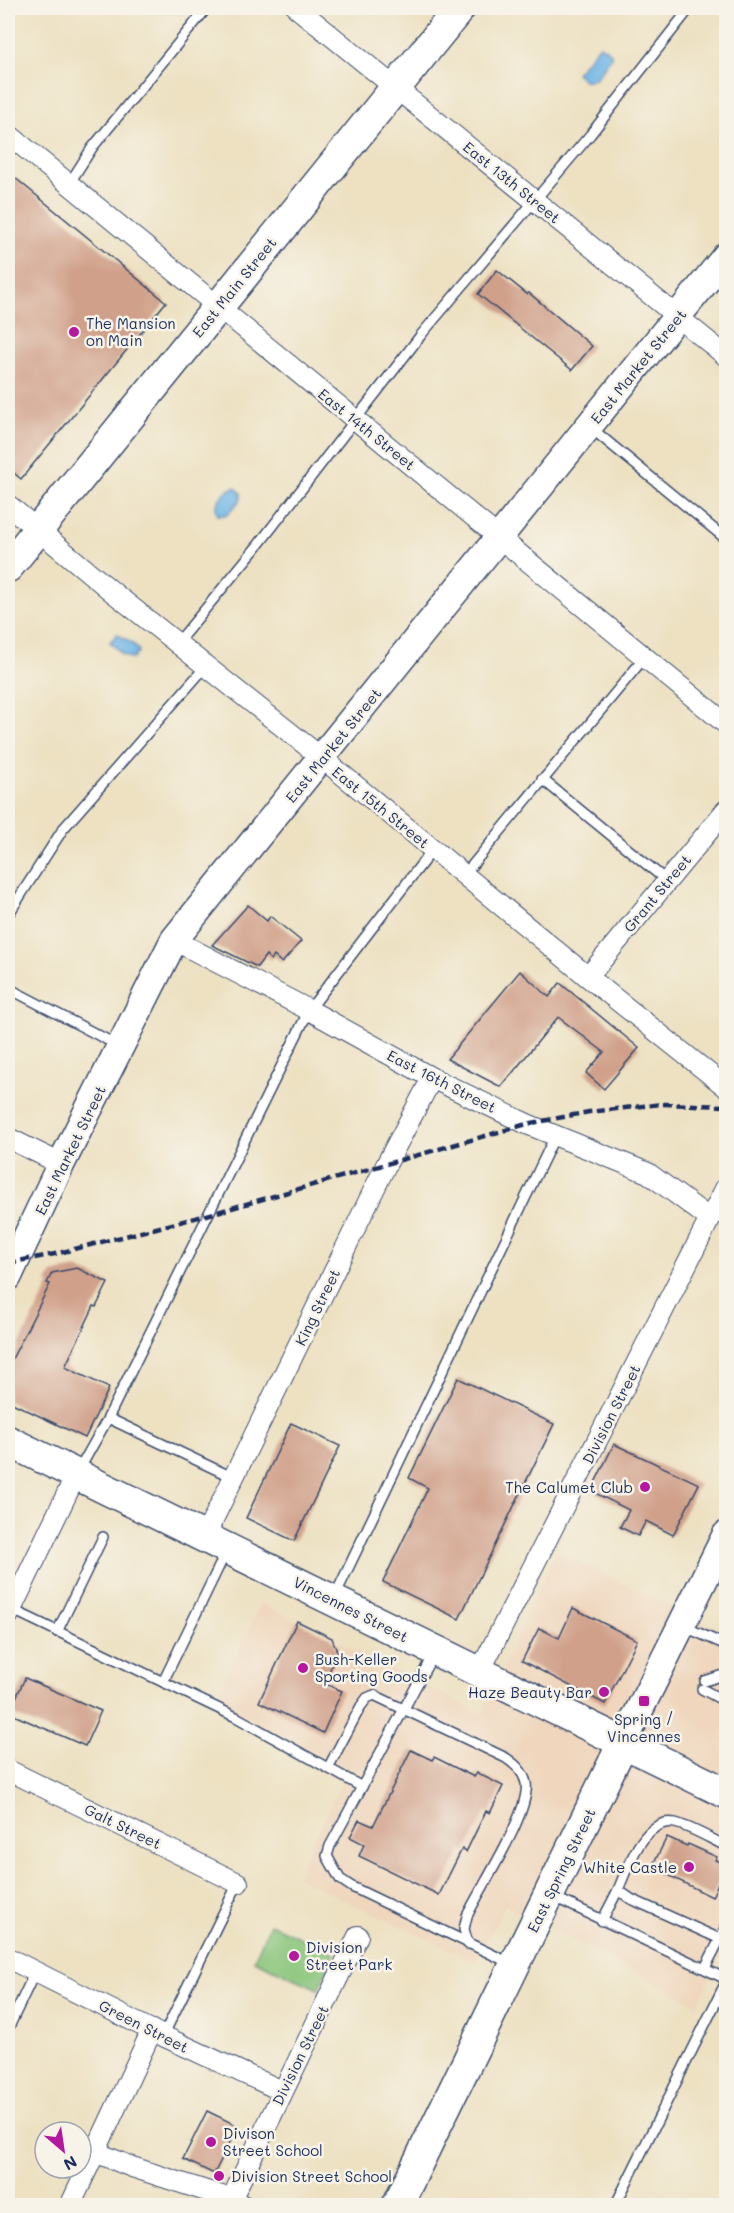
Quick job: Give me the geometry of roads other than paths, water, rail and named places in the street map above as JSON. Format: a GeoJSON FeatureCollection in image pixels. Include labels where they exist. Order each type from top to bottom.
{"type":"FeatureCollection","features":[{"type":"Feature","properties":{"kind":"main road","name":"East Main Street"},"geometry":{"type":"LineString","coordinates":[[388,81],[435,8]]}},
{"type":"Feature","properties":{"kind":"main road","name":"East Main Street"},"geometry":{"type":"LineString","coordinates":[[8,567],[19,522],[211,301],[388,81],[460,8]]}},
{"type":"Feature","properties":{"kind":"main road","name":"Vincennes Street"},"geometry":{"type":"LineString","coordinates":[[8,1441],[726,1793]]}},
{"type":"Feature","properties":{"kind":"main road","name":"East Spring Street"},"geometry":{"type":"LineString","coordinates":[[397,2205],[623,1743]]}},
{"type":"Feature","properties":{"kind":"street","name":"East 13th Street"},"geometry":{"type":"LineString","coordinates":[[297,8],[726,356]]}},
{"type":"Feature","properties":{"kind":"street","name":"East 14th Street"},"geometry":{"type":"LineString","coordinates":[[8,134],[726,724]]}},
{"type":"Feature","properties":{"kind":"street","name":"East Market Street"},"geometry":{"type":"LineString","coordinates":[[8,1277],[61,1164],[174,940],[726,256]]}},
{"type":"Feature","properties":{"kind":"street","name":"East 15th Street"},"geometry":{"type":"LineString","coordinates":[[19,522],[207,665],[726,1087]]}},
{"type":"Feature","properties":{"kind":"street","name":"Grant Street"},"geometry":{"type":"LineString","coordinates":[[588,976],[726,810]]}},
{"type":"Feature","properties":{"kind":"street","name":"East 16th Street"},"geometry":{"type":"LineString","coordinates":[[174,940],[309,1010],[432,1078],[555,1136],[648,1173],[710,1219]]}},
{"type":"Feature","properties":{"kind":"street","name":"King Street"},"geometry":{"type":"LineString","coordinates":[[217,1542],[234,1478],[387,1163],[432,1078]]}},
{"type":"Feature","properties":{"kind":"street"},"geometry":{"type":"LineString","coordinates":[[8,1138],[61,1164]]}},
{"type":"Feature","properties":{"kind":"street","name":"Division Street"},"geometry":{"type":"LineString","coordinates":[[479,1673],[726,1187]]}},
{"type":"Feature","properties":{"kind":"street"},"geometry":{"type":"LineString","coordinates":[[9,1612],[76,1475]]}},
{"type":"Feature","properties":{"kind":"street","name":"East Spring Street"},"geometry":{"type":"LineString","coordinates":[[623,1743],[726,1535]]}},
{"type":"Feature","properties":{"kind":"street","name":"Galt Street"},"geometry":{"type":"LineString","coordinates":[[8,1770],[238,1883]]}},
{"type":"Feature","properties":{"kind":"street","name":"Division Street"},"geometry":{"type":"LineString","coordinates":[[235,2203],[282,2091],[358,1936]]}},
{"type":"Feature","properties":{"kind":"street","name":"Green Street"},"geometry":{"type":"LineString","coordinates":[[8,1958],[158,2033],[282,2091]]}},
{"type":"Feature","properties":{"kind":"street"},"geometry":{"type":"LineString","coordinates":[[70,2205],[95,2152],[158,2033]]}},
{"type":"Feature","properties":{"kind":"street"},"geometry":{"type":"LineString","coordinates":[[95,2152],[235,2203]]}},
{"type":"Feature","properties":{"kind":"lane"},"geometry":{"type":"LineString","coordinates":[[69,184],[92,148],[207,8]]}},
{"type":"Feature","properties":{"kind":"lane"},"geometry":{"type":"LineString","coordinates":[[178,642],[259,544],[421,335],[590,135],[690,8]]}},
{"type":"Feature","properties":{"kind":"lane"},"geometry":{"type":"LineString","coordinates":[[589,427],[726,539]]}},
{"type":"Feature","properties":{"kind":"lane"},"geometry":{"type":"LineString","coordinates":[[464,875],[645,657]]}},
{"type":"Feature","properties":{"kind":"lane"},"geometry":{"type":"LineString","coordinates":[[8,915],[63,829],[207,665]]}},
{"type":"Feature","properties":{"kind":"lane"},"geometry":{"type":"LineString","coordinates":[[542,780],[667,881]]}},
{"type":"Feature","properties":{"kind":"lane"},"geometry":{"type":"LineString","coordinates":[[76,1475],[108,1418],[309,1010],[433,849]]}},
{"type":"Feature","properties":{"kind":"lane"},"geometry":{"type":"LineString","coordinates":[[8,988],[121,1047]]}},
{"type":"Feature","properties":{"kind":"lane"},"geometry":{"type":"LineString","coordinates":[[333,1600],[555,1136]]}},
{"type":"Feature","properties":{"kind":"lane"},"geometry":{"type":"LineString","coordinates":[[108,1418],[234,1478]]}},
{"type":"Feature","properties":{"kind":"lane"},"geometry":{"type":"LineString","coordinates":[[57,1632],[103,1537]]}},
{"type":"Feature","properties":{"kind":"lane"},"geometry":{"type":"LineString","coordinates":[[163,1682],[217,1542]]}},
{"type":"Feature","properties":{"kind":"lane"},"geometry":{"type":"LineString","coordinates":[[9,1612],[163,1682],[236,1718],[362,1786]]}},
{"type":"Feature","properties":{"kind":"lane"},"geometry":{"type":"LineString","coordinates":[[682,1625],[726,1645]]}},
{"type":"Feature","properties":{"kind":"lane"},"geometry":{"type":"LineString","coordinates":[[435,1651],[330,1846],[327,1856],[340,1879],[352,1887],[514,1965]]}},
{"type":"Feature","properties":{"kind":"lane"},"geometry":{"type":"LineString","coordinates":[[726,1674],[703,1685],[726,1702]]}},
{"type":"Feature","properties":{"kind":"lane"},"geometry":{"type":"LineString","coordinates":[[328,1768],[367,1698],[374,1695],[506,1758],[523,1774],[526,1786],[523,1808],[467,1916],[464,1929],[468,1944]]}},
{"type":"Feature","properties":{"kind":"lane"},"geometry":{"type":"LineString","coordinates":[[603,1921],[640,1840],[658,1827],[674,1823],[726,1846]]}},
{"type":"Feature","properties":{"kind":"lane"},"geometry":{"type":"LineString","coordinates":[[158,2033],[238,1883]]}},
{"type":"Feature","properties":{"kind":"lane"},"geometry":{"type":"LineString","coordinates":[[618,1890],[631,1899],[720,1939]]}},
{"type":"Feature","properties":{"kind":"lane"},"geometry":{"type":"LineString","coordinates":[[549,1894],[705,1968],[726,1981],[615,2205]]}},
{"type":"Feature","properties":{"kind":"lane"},"geometry":{"type":"LineString","coordinates":[[705,1968],[726,1927]]}},
{"type":"Feature","properties":{"kind":"lane"},"geometry":{"type":"LineString","coordinates":[[8,2029],[35,1972]]}},
{"type":"Feature","properties":{"kind":"water"},"geometry":{"type":"Polygon","coordinates":[[[600,45],[611,53],[611,58],[595,79],[585,81],[576,73],[600,45]]]}},
{"type":"Feature","properties":{"kind":"water"},"geometry":{"type":"Polygon","coordinates":[[[235,487],[241,493],[241,499],[227,515],[218,515],[217,507],[220,498],[235,487]]]}},
{"type":"Feature","properties":{"kind":"water"},"geometry":{"type":"Polygon","coordinates":[[[117,634],[132,643],[139,651],[133,659],[123,655],[110,642],[117,634]]]}},
{"type":"Feature","properties":{"kind":"railway"},"geometry":{"type":"LineString","coordinates":[[8,1263],[55,1254],[207,1215],[527,1124],[589,1112],[662,1104],[726,1106]]}},
{"type":"Feature","properties":{"kind":"place","name":"The Mansion on Main"},"geometry":{"type":"Point","coordinates":[74,332]}},
{"type":"Feature","properties":{"kind":"place","name":"The Calumet Club"},"geometry":{"type":"Point","coordinates":[645,1487]}},
{"type":"Feature","properties":{"kind":"place","name":"Bush-Keller Sporting Goods"},"geometry":{"type":"Point","coordinates":[303,1668]}},
{"type":"Feature","properties":{"kind":"place","name":"Haze Beauty Bar"},"geometry":{"type":"Point","coordinates":[604,1692]}},
{"type":"Feature","properties":{"kind":"place","name":"Spring / Vincennes"},"geometry":{"type":"Point","coordinates":[644,1701]}},
{"type":"Feature","properties":{"kind":"place","name":"White Castle"},"geometry":{"type":"Point","coordinates":[689,1867]}},
{"type":"Feature","properties":{"kind":"place","name":"Division Street Park"},"geometry":{"type":"Point","coordinates":[294,1956]}},
{"type":"Feature","properties":{"kind":"place","name":"Divison Street School"},"geometry":{"type":"Point","coordinates":[211,2142]}},
{"type":"Feature","properties":{"kind":"place","name":"Division Street School"},"geometry":{"type":"Point","coordinates":[219,2176]}}]}
